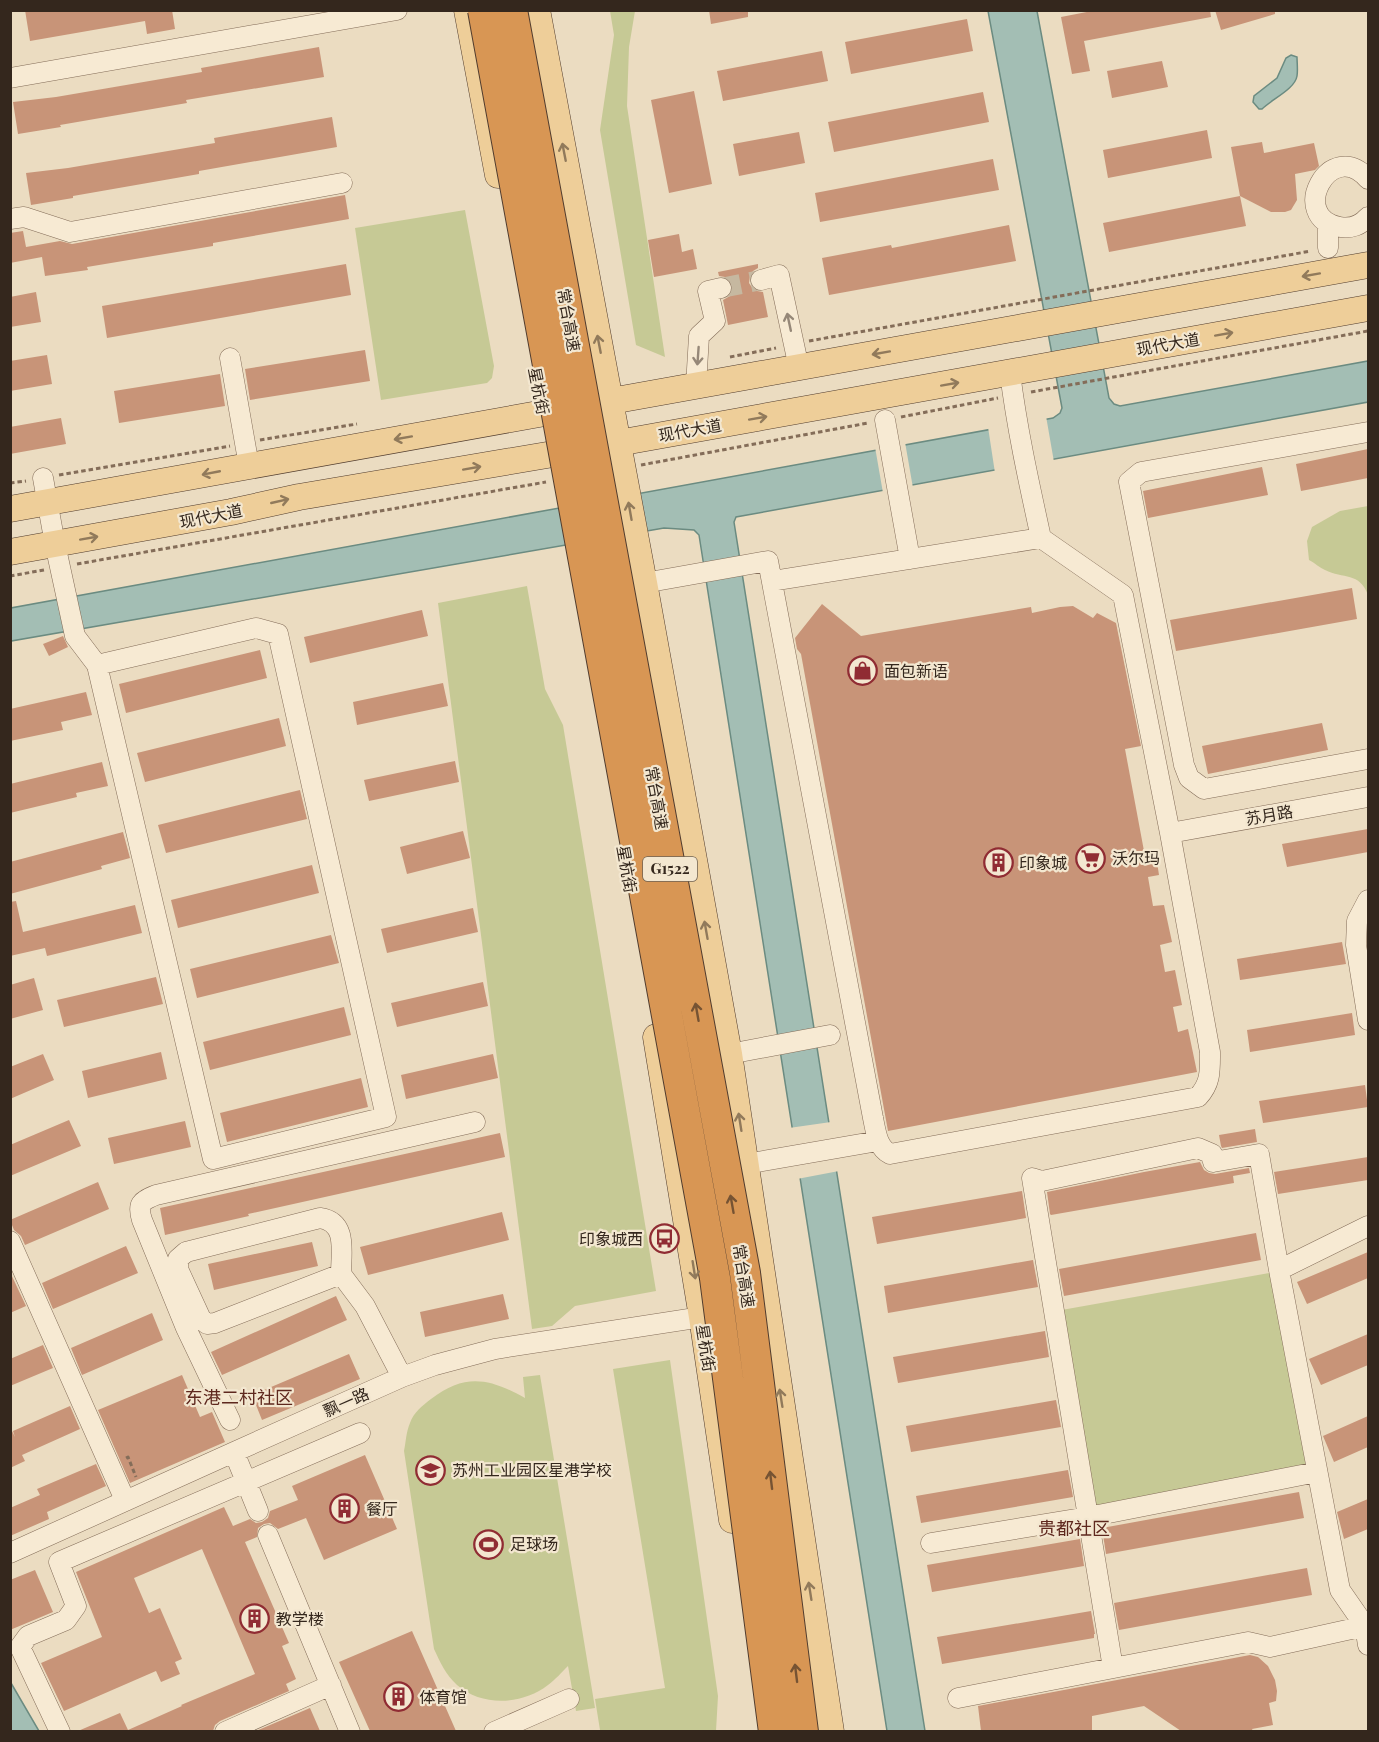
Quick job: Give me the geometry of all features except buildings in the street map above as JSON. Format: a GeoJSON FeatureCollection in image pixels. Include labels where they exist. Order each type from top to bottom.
{"type":"FeatureCollection","features":[{"type":"Feature","properties":{"kind":"highway","name":"常台高速"},"geometry":{"type":"LineString","coordinates":[[483,10],[715,1278],[774,1731]]}},
{"type":"Feature","properties":{"kind":"highway","name":"常台高速"},"geometry":{"type":"LineString","coordinates":[[512,10],[745,1273],[803,1731]]}},
{"type":"Feature","properties":{"kind":"main road","name":"星杭街"},"geometry":{"type":"LineString","coordinates":[[467,10],[651,1002],[702,1317],[764,1731]]}},
{"type":"Feature","properties":{"kind":"main road"},"geometry":{"type":"LineString","coordinates":[[537,10],[729,1054],[831,1731]]}},
{"type":"Feature","properties":{"kind":"main road"},"geometry":{"type":"LineString","coordinates":[[10,509],[45,490],[249,466],[1368,265]]}},
{"type":"Feature","properties":{"kind":"main road","name":"现代大道"},"geometry":{"type":"LineString","coordinates":[[10,552],[57,556],[299,497],[618,443],[1054,377],[1368,308]]}},
{"type":"Feature","properties":{"kind":"street"},"geometry":{"type":"LineString","coordinates":[[10,78],[397,10]]}},
{"type":"Feature","properties":{"kind":"street"},"geometry":{"type":"LineString","coordinates":[[1368,179],[1359,171],[1339,168],[1329,172],[1321,179],[1316,188],[1315,198],[1316,208],[1321,216],[1328,223],[1337,227],[1356,226],[1365,221],[1368,216]]}},
{"type":"Feature","properties":{"kind":"street"},"geometry":{"type":"LineString","coordinates":[[10,219],[24,217],[70,232],[342,183]]}},
{"type":"Feature","properties":{"kind":"street"},"geometry":{"type":"LineString","coordinates":[[1328,223],[1328,248]]}},
{"type":"Feature","properties":{"kind":"street"},"geometry":{"type":"LineString","coordinates":[[760,280],[779,275],[799,368]]}},
{"type":"Feature","properties":{"kind":"street"},"geometry":{"type":"LineString","coordinates":[[696,386],[699,336],[715,321],[708,291],[721,288]]}},
{"type":"Feature","properties":{"kind":"street"},"geometry":{"type":"LineString","coordinates":[[230,358],[249,466]]}},
{"type":"Feature","properties":{"kind":"street"},"geometry":{"type":"LineString","coordinates":[[644,583],[768,561],[878,1141],[883,1150],[890,1154],[1198,1097],[1206,1089],[1210,1074],[1210,1052],[1123,595],[1041,538],[1011,384]]}},
{"type":"Feature","properties":{"kind":"street"},"geometry":{"type":"LineString","coordinates":[[885,420],[910,559]]}},
{"type":"Feature","properties":{"kind":"street"},"geometry":{"type":"LineString","coordinates":[[1368,432],[1141,472],[1129,482],[1184,765],[1189,778],[1204,789],[1368,759]]}},
{"type":"Feature","properties":{"kind":"street"},"geometry":{"type":"LineString","coordinates":[[45,490],[75,636],[97,665],[213,1159],[386,1117],[278,634],[256,628],[97,665]]}},
{"type":"Feature","properties":{"kind":"street"},"geometry":{"type":"LineString","coordinates":[[772,581],[1041,538]]}},
{"type":"Feature","properties":{"kind":"street","name":"苏月路"},"geometry":{"type":"LineString","coordinates":[[1170,833],[1368,797]]}},
{"type":"Feature","properties":{"kind":"street"},"geometry":{"type":"LineString","coordinates":[[1368,900],[1357,921],[1356,945],[1368,1020]]}},
{"type":"Feature","properties":{"kind":"street"},"geometry":{"type":"LineString","coordinates":[[729,1054],[825,1036]]}},
{"type":"Feature","properties":{"kind":"street"},"geometry":{"type":"LineString","coordinates":[[230,1420],[186,1328],[142,1220],[139,1211],[140,1203],[156,1195],[475,1122]]}},
{"type":"Feature","properties":{"kind":"street"},"geometry":{"type":"LineString","coordinates":[[746,1164],[878,1141]]}},
{"type":"Feature","properties":{"kind":"street"},"geometry":{"type":"LineString","coordinates":[[958,1698],[1248,1642],[1270,1647],[1367,1635],[1340,1590],[1259,1154],[1213,1162],[1212,1154],[1198,1148],[1042,1181],[1032,1178],[1113,1668]]}},
{"type":"Feature","properties":{"kind":"street"},"geometry":{"type":"LineString","coordinates":[[341,1274],[215,1323],[207,1324],[201,1319],[182,1279],[178,1269],[178,1259],[186,1252],[320,1218],[329,1219],[340,1233],[341,1274],[365,1306],[402,1377]]}},
{"type":"Feature","properties":{"kind":"street"},"geometry":{"type":"LineString","coordinates":[[1279,1270],[1368,1226]]}},
{"type":"Feature","properties":{"kind":"street"},"geometry":{"type":"LineString","coordinates":[[10,1241],[125,1500]]}},
{"type":"Feature","properties":{"kind":"street","name":"飘一路"},"geometry":{"type":"LineString","coordinates":[[10,1553],[402,1377],[435,1365],[495,1349],[702,1317]]}},
{"type":"Feature","properties":{"kind":"street"},"geometry":{"type":"LineString","coordinates":[[60,1731],[20,1647],[28,1636],[66,1620],[76,1606],[59,1562],[360,1433]]}},
{"type":"Feature","properties":{"kind":"street"},"geometry":{"type":"LineString","coordinates":[[234,1452],[258,1511]]}},
{"type":"Feature","properties":{"kind":"street"},"geometry":{"type":"LineString","coordinates":[[931,1543],[1088,1517],[1317,1472]]}},
{"type":"Feature","properties":{"kind":"street"},"geometry":{"type":"LineString","coordinates":[[268,1535],[350,1731]]}},
{"type":"Feature","properties":{"kind":"street"},"geometry":{"type":"LineString","coordinates":[[225,1731],[331,1685]]}},
{"type":"Feature","properties":{"kind":"street"},"geometry":{"type":"LineString","coordinates":[[494,1731],[569,1699]]}},
{"type":"Feature","properties":{"kind":"path"},"geometry":{"type":"LineString","coordinates":[[624,475],[746,447],[885,420],[1011,384],[1106,367],[1368,331]]}},
{"type":"Feature","properties":{"kind":"path"},"geometry":{"type":"LineString","coordinates":[[10,576],[57,556],[557,488]]}},
{"type":"Feature","properties":{"kind":"green space"},"geometry":{"type":"Polygon","coordinates":[[[610,11],[635,11],[629,47],[627,106],[665,357],[636,345],[600,130],[614,35],[610,11]]]}},
{"type":"Feature","properties":{"kind":"green space"},"geometry":{"type":"Polygon","coordinates":[[[465,210],[494,366],[492,378],[487,383],[381,400],[355,228],[465,210]]]}},
{"type":"Feature","properties":{"kind":"green space"},"geometry":{"type":"Polygon","coordinates":[[[1368,506],[1368,595],[1356,579],[1332,573],[1309,560],[1307,541],[1312,527],[1340,511],[1368,506]]]}},
{"type":"Feature","properties":{"kind":"green space"},"geometry":{"type":"Polygon","coordinates":[[[527,586],[545,689],[563,725],[656,1291],[575,1306],[552,1326],[532,1329],[438,603],[527,586]]]}},
{"type":"Feature","properties":{"kind":"green space"},"geometry":{"type":"Polygon","coordinates":[[[1275,1272],[1311,1470],[1091,1508],[1056,1311],[1275,1272]]]}},
{"type":"Feature","properties":{"kind":"green space"},"geometry":{"type":"Polygon","coordinates":[[[670,1360],[718,1696],[716,1731],[593,1731],[600,1730],[595,1699],[665,1688],[613,1369],[670,1360]]]}},
{"type":"Feature","properties":{"kind":"green space"},"geometry":{"type":"Polygon","coordinates":[[[540,1375],[595,1708],[576,1711],[568,1666],[538,1692],[514,1700],[502,1701],[478,1697],[467,1692],[446,1673],[434,1649],[404,1451],[410,1423],[414,1416],[424,1404],[443,1391],[455,1385],[477,1381],[500,1386],[525,1398],[523,1377],[540,1375]]]}},
{"type":"Feature","properties":{"kind":"shaded area"},"geometry":{"type":"Polygon","coordinates":[[[988,11],[1037,11],[1109,398],[1114,404],[1120,406],[1368,361],[1368,402],[736,517],[734,522],[925,1731],[887,1731],[699,535],[694,530],[664,528],[11,641],[11,608],[1053,418],[1060,413],[1062,408],[988,11]]]}},
{"type":"Feature","properties":{"kind":"shaded area"},"geometry":{"type":"Polygon","coordinates":[[[1291,55],[1297,57],[1295,81],[1282,94],[1259,109],[1253,102],[1254,96],[1277,78],[1286,58],[1291,55]]]}},
{"type":"Feature","properties":{"kind":"shaded area"},"geometry":{"type":"Polygon","coordinates":[[[11,1683],[39,1731],[11,1731],[11,1683]]]}},
{"type":"Feature","properties":{"kind":"pier"},"geometry":{"type":"Polygon","coordinates":[[[1046,416],[1054,462],[995,473],[988,427],[1046,416]]]}},
{"type":"Feature","properties":{"kind":"pier"},"geometry":{"type":"Polygon","coordinates":[[[905,442],[913,488],[883,493],[875,447],[905,442]]]}},
{"type":"Feature","properties":{"kind":"pier"},"geometry":{"type":"Polygon","coordinates":[[[831,1122],[839,1171],[797,1179],[789,1128],[831,1122]]]}},
{"type":"Feature","properties":{"kind":"tunnel"},"geometry":{"type":"LineString","coordinates":[[721,288],[761,280]]}},
{"type":"Feature","properties":{"kind":"place","name":"面包新语"},"geometry":{"type":"Point","coordinates":[863,671]}},
{"type":"Feature","properties":{"kind":"place","name":"沃尔玛"},"geometry":{"type":"Point","coordinates":[1091,858]}},
{"type":"Feature","properties":{"kind":"place","name":"印象城"},"geometry":{"type":"Point","coordinates":[998,863]}},
{"type":"Feature","properties":{"kind":"place","name":"印象城西"},"geometry":{"type":"Point","coordinates":[664,1239]}},
{"type":"Feature","properties":{"kind":"place","name":"苏州工业园区星港学校"},"geometry":{"type":"Point","coordinates":[431,1470]}},
{"type":"Feature","properties":{"kind":"place","name":"餐厅"},"geometry":{"type":"Point","coordinates":[345,1509]}},
{"type":"Feature","properties":{"kind":"place","name":"足球场"},"geometry":{"type":"Point","coordinates":[489,1544]}},
{"type":"Feature","properties":{"kind":"place","name":"教学楼"},"geometry":{"type":"Point","coordinates":[255,1619]}},
{"type":"Feature","properties":{"kind":"place","name":"体育馆"},"geometry":{"type":"Point","coordinates":[398,1697]}},
{"type":"Feature","properties":{"kind":"district","name":"东港二村社区"},"geometry":{"type":"Point","coordinates":[239,1398]}},
{"type":"Feature","properties":{"kind":"district","name":"贵都社区"},"geometry":{"type":"Point","coordinates":[1074,1529]}}]}
